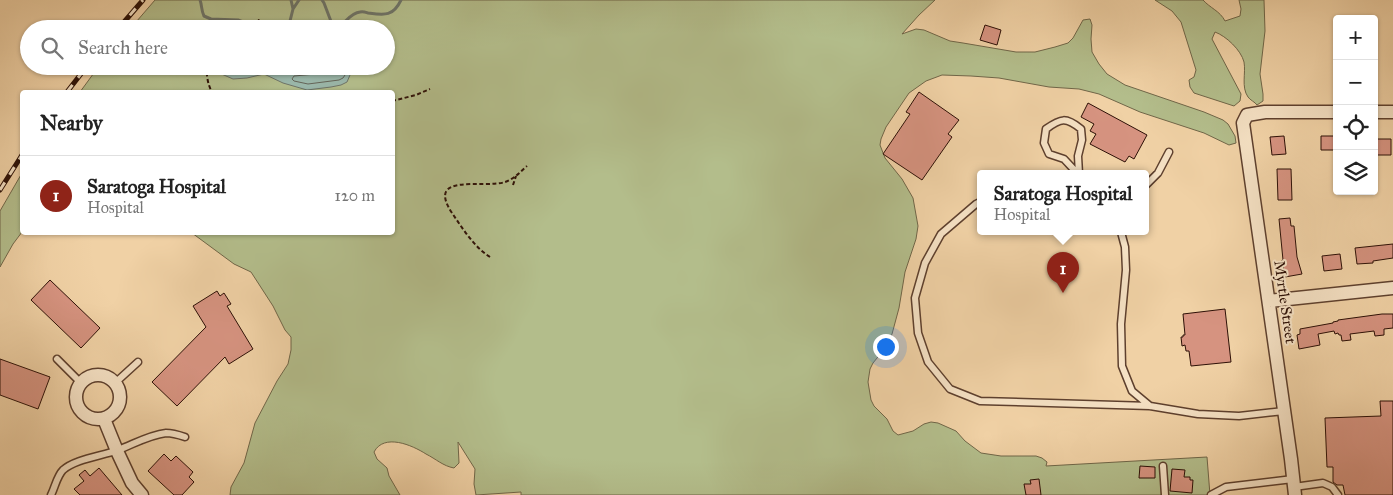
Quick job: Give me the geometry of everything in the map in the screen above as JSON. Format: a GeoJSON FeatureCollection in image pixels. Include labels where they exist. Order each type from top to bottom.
{"type":"FeatureCollection","features":[{"type":"Feature","properties":{"kind":"street","name":"Myrtle Street"},"geometry":{"type":"LineString","coordinates":[[1294,487],[1243,123],[1247,115],[1264,112],[1333,112]]}},
{"type":"Feature","properties":{"kind":"street"},"geometry":{"type":"LineString","coordinates":[[1378,112],[1393,112]]}},
{"type":"Feature","properties":{"kind":"street"},"geometry":{"type":"LineString","coordinates":[[1269,301],[1393,288]]}},
{"type":"Feature","properties":{"kind":"street"},"geometry":{"type":"LineString","coordinates":[[98,375],[104,376],[115,383],[119,389],[119,404],[116,411],[110,416],[104,419],[90,418],[79,409],[76,403],[76,396],[77,389],[81,383],[92,376],[98,375]]}},
{"type":"Feature","properties":{"kind":"street"},"geometry":{"type":"LineString","coordinates":[[104,419],[132,483],[142,495]]}},
{"type":"Feature","properties":{"kind":"lane"},"geometry":{"type":"LineString","coordinates":[[1074,170],[1064,159],[1050,154],[1044,143],[1046,129],[1057,121],[1071,121],[1081,129],[1082,140],[1078,156],[1078,170]]}},
{"type":"Feature","properties":{"kind":"lane"},"geometry":{"type":"LineString","coordinates":[[1149,182],[1158,173],[1169,152]]}},
{"type":"Feature","properties":{"kind":"lane"},"geometry":{"type":"LineString","coordinates":[[977,204],[941,234],[925,263],[915,298],[918,333],[928,362],[950,389],[980,401],[1150,406],[1198,414],[1238,416],[1284,411]]}},
{"type":"Feature","properties":{"kind":"lane"},"geometry":{"type":"LineString","coordinates":[[1121,235],[1126,270],[1121,324],[1122,366],[1132,390],[1150,406]]}},
{"type":"Feature","properties":{"kind":"lane"},"geometry":{"type":"LineString","coordinates":[[57,359],[81,383]]}},
{"type":"Feature","properties":{"kind":"lane"},"geometry":{"type":"LineString","coordinates":[[115,383],[138,362]]}},
{"type":"Feature","properties":{"kind":"lane"},"geometry":{"type":"LineString","coordinates":[[52,495],[60,474],[64,469],[74,464],[167,433],[185,437]]}},
{"type":"Feature","properties":{"kind":"lane"},"geometry":{"type":"LineString","coordinates":[[1163,466],[1165,495]]}},
{"type":"Feature","properties":{"kind":"lane"},"geometry":{"type":"LineString","coordinates":[[1211,495],[1226,487],[1294,487],[1323,483],[1332,487],[1338,495]]}},
{"type":"Feature","properties":{"kind":"path"},"geometry":{"type":"LineString","coordinates":[[207,75],[211,90]]}},
{"type":"Feature","properties":{"kind":"path"},"geometry":{"type":"LineString","coordinates":[[395,99],[416,95],[430,89]]}},
{"type":"Feature","properties":{"kind":"path"},"geometry":{"type":"LineString","coordinates":[[490,258],[467,235],[448,206],[445,192],[449,187],[455,185],[489,185],[505,182],[516,176],[527,166]]}},
{"type":"Feature","properties":{"kind":"path"},"geometry":{"type":"LineString","coordinates":[[513,185],[516,176]]}},
{"type":"Feature","properties":{"kind":"green space"},"geometry":{"type":"Polygon","coordinates":[[[155,0],[935,0],[902,34],[916,29],[924,30],[950,41],[1016,52],[1035,52],[1068,43],[1083,20],[1090,19],[1092,25],[1092,52],[1107,74],[1125,85],[1223,120],[1228,124],[1235,136],[1236,143],[1229,145],[1204,133],[1140,112],[1099,94],[1079,89],[1049,87],[999,78],[971,76],[942,75],[926,81],[909,93],[886,127],[881,139],[880,145],[885,158],[902,179],[913,198],[918,226],[916,239],[905,272],[899,308],[892,334],[886,347],[870,369],[868,382],[871,400],[874,406],[887,419],[893,431],[898,435],[913,431],[924,424],[938,423],[956,431],[965,441],[981,453],[1001,456],[1036,456],[1047,462],[1046,466],[1207,457],[1210,495],[521,495],[521,492],[476,495],[474,484],[475,469],[458,442],[459,463],[454,468],[406,444],[391,442],[384,443],[374,452],[377,459],[387,468],[389,476],[400,495],[230,495],[231,487],[244,463],[255,423],[288,364],[291,337],[251,272],[234,264],[195,235],[395,235],[395,90],[81,90],[92,75],[395,75],[395,20],[138,20],[155,0]]]}},
{"type":"Feature","properties":{"kind":"green space"},"geometry":{"type":"Polygon","coordinates":[[[1155,0],[1203,0],[1225,21],[1240,16],[1239,0],[1264,0],[1265,31],[1260,74],[1263,101],[1257,105],[1248,97],[1245,89],[1244,62],[1240,53],[1224,37],[1215,32],[1212,39],[1241,94],[1240,101],[1234,106],[1194,93],[1190,87],[1189,80],[1194,77],[1196,70],[1181,22],[1172,11],[1155,0]]]}},
{"type":"Feature","properties":{"kind":"green space"},"geometry":{"type":"Polygon","coordinates":[[[20,176],[20,235],[0,267],[0,211],[20,176]]]}},
{"type":"Feature","properties":{"kind":"water"},"geometry":{"type":"Polygon","coordinates":[[[224,75],[260,75],[247,78],[233,79],[224,75]]]}},
{"type":"Feature","properties":{"kind":"water"},"geometry":{"type":"Polygon","coordinates":[[[266,75],[350,75],[347,82],[341,85],[307,90],[283,83],[266,75]]]}},
{"type":"Feature","properties":{"kind":"building"},"geometry":{"type":"Polygon","coordinates":[[[985,25],[1001,30],[997,45],[980,40],[985,25]]]}},
{"type":"Feature","properties":{"kind":"building"},"geometry":{"type":"Polygon","coordinates":[[[919,92],[959,120],[948,134],[952,137],[922,180],[883,154],[910,114],[906,112],[919,92]]]}},
{"type":"Feature","properties":{"kind":"building"},"geometry":{"type":"Polygon","coordinates":[[[1088,103],[1147,135],[1134,159],[1129,156],[1125,162],[1090,144],[1096,134],[1090,131],[1094,124],[1081,117],[1088,103]]]}},
{"type":"Feature","properties":{"kind":"building"},"geometry":{"type":"Polygon","coordinates":[[[1284,136],[1286,154],[1272,155],[1270,137],[1284,136]]]}},
{"type":"Feature","properties":{"kind":"building"},"geometry":{"type":"Polygon","coordinates":[[[1321,136],[1333,136],[1333,150],[1321,150],[1321,136]]]}},
{"type":"Feature","properties":{"kind":"building"},"geometry":{"type":"Polygon","coordinates":[[[1378,139],[1391,139],[1391,155],[1378,155],[1378,139]]]}},
{"type":"Feature","properties":{"kind":"building"},"geometry":{"type":"Polygon","coordinates":[[[1277,169],[1291,169],[1292,200],[1278,200],[1277,169]]]}},
{"type":"Feature","properties":{"kind":"building"},"geometry":{"type":"Polygon","coordinates":[[[1290,218],[1291,226],[1294,226],[1297,257],[1302,274],[1285,277],[1279,219],[1290,218]]]}},
{"type":"Feature","properties":{"kind":"building"},"geometry":{"type":"Polygon","coordinates":[[[1393,244],[1393,258],[1373,261],[1373,263],[1357,264],[1355,248],[1393,244]]]}},
{"type":"Feature","properties":{"kind":"building"},"geometry":{"type":"Polygon","coordinates":[[[1340,254],[1342,269],[1324,271],[1322,256],[1340,254]]]}},
{"type":"Feature","properties":{"kind":"building"},"geometry":{"type":"Polygon","coordinates":[[[50,280],[100,328],[81,348],[31,300],[50,280]]]}},
{"type":"Feature","properties":{"kind":"building"},"geometry":{"type":"Polygon","coordinates":[[[217,291],[220,296],[224,293],[231,304],[227,306],[253,349],[229,364],[225,357],[177,406],[152,382],[206,327],[193,306],[217,291]]]}},
{"type":"Feature","properties":{"kind":"building"},"geometry":{"type":"Polygon","coordinates":[[[1225,309],[1231,362],[1191,366],[1189,351],[1186,351],[1185,345],[1182,346],[1181,337],[1185,335],[1183,314],[1225,309]]]}},
{"type":"Feature","properties":{"kind":"building"},"geometry":{"type":"Polygon","coordinates":[[[1393,314],[1393,328],[1384,329],[1384,335],[1375,336],[1374,331],[1350,334],[1351,340],[1342,341],[1341,335],[1335,334],[1334,331],[1318,334],[1320,345],[1299,349],[1297,335],[1300,334],[1300,329],[1333,323],[1338,320],[1393,314]]]}},
{"type":"Feature","properties":{"kind":"building"},"geometry":{"type":"Polygon","coordinates":[[[0,359],[50,377],[38,409],[0,395],[0,359]]]}},
{"type":"Feature","properties":{"kind":"building"},"geometry":{"type":"Polygon","coordinates":[[[1380,401],[1393,401],[1393,495],[1345,495],[1343,485],[1337,485],[1333,482],[1333,467],[1327,467],[1325,418],[1381,416],[1380,401]]]}},
{"type":"Feature","properties":{"kind":"building"},"geometry":{"type":"Polygon","coordinates":[[[164,454],[171,461],[176,456],[193,472],[189,477],[194,482],[182,495],[174,495],[148,471],[164,454]]]}},
{"type":"Feature","properties":{"kind":"building"},"geometry":{"type":"Polygon","coordinates":[[[1140,466],[1155,467],[1155,478],[1139,478],[1140,466]]]}},
{"type":"Feature","properties":{"kind":"building"},"geometry":{"type":"Polygon","coordinates":[[[99,468],[122,495],[80,495],[74,489],[84,481],[79,475],[85,470],[90,476],[99,468]]]}},
{"type":"Feature","properties":{"kind":"building"},"geometry":{"type":"Polygon","coordinates":[[[1172,469],[1185,470],[1184,477],[1190,477],[1190,480],[1193,480],[1192,493],[1170,491],[1172,469]]]}},
{"type":"Feature","properties":{"kind":"building"},"geometry":{"type":"Polygon","coordinates":[[[1039,479],[1041,495],[1026,495],[1024,484],[1031,484],[1030,480],[1039,479]]]}},
{"type":"Feature","properties":{"kind":"waterway"},"geometry":{"type":"LineString","coordinates":[[200,0],[204,16],[211,19],[238,20]]}},
{"type":"Feature","properties":{"kind":"waterway"},"geometry":{"type":"LineString","coordinates":[[290,20],[293,9],[291,0]]}},
{"type":"Feature","properties":{"kind":"waterway"},"geometry":{"type":"LineString","coordinates":[[293,9],[299,0]]}},
{"type":"Feature","properties":{"kind":"waterway"},"geometry":{"type":"LineString","coordinates":[[322,0],[330,20]]}},
{"type":"Feature","properties":{"kind":"waterway"},"geometry":{"type":"LineString","coordinates":[[346,20],[357,13],[363,12],[388,14],[398,6],[401,0]]}},
{"type":"Feature","properties":{"kind":"railway"},"geometry":{"type":"LineString","coordinates":[[126,20],[143,0]]}},
{"type":"Feature","properties":{"kind":"railway"},"geometry":{"type":"LineString","coordinates":[[69,90],[80,75]]}},
{"type":"Feature","properties":{"kind":"railway"},"geometry":{"type":"LineString","coordinates":[[0,190],[20,158]]}},
{"type":"Feature","properties":{"kind":"place","name":"Saratoga Hospital"},"geometry":{"type":"Point","coordinates":[1063,293]}}]}
